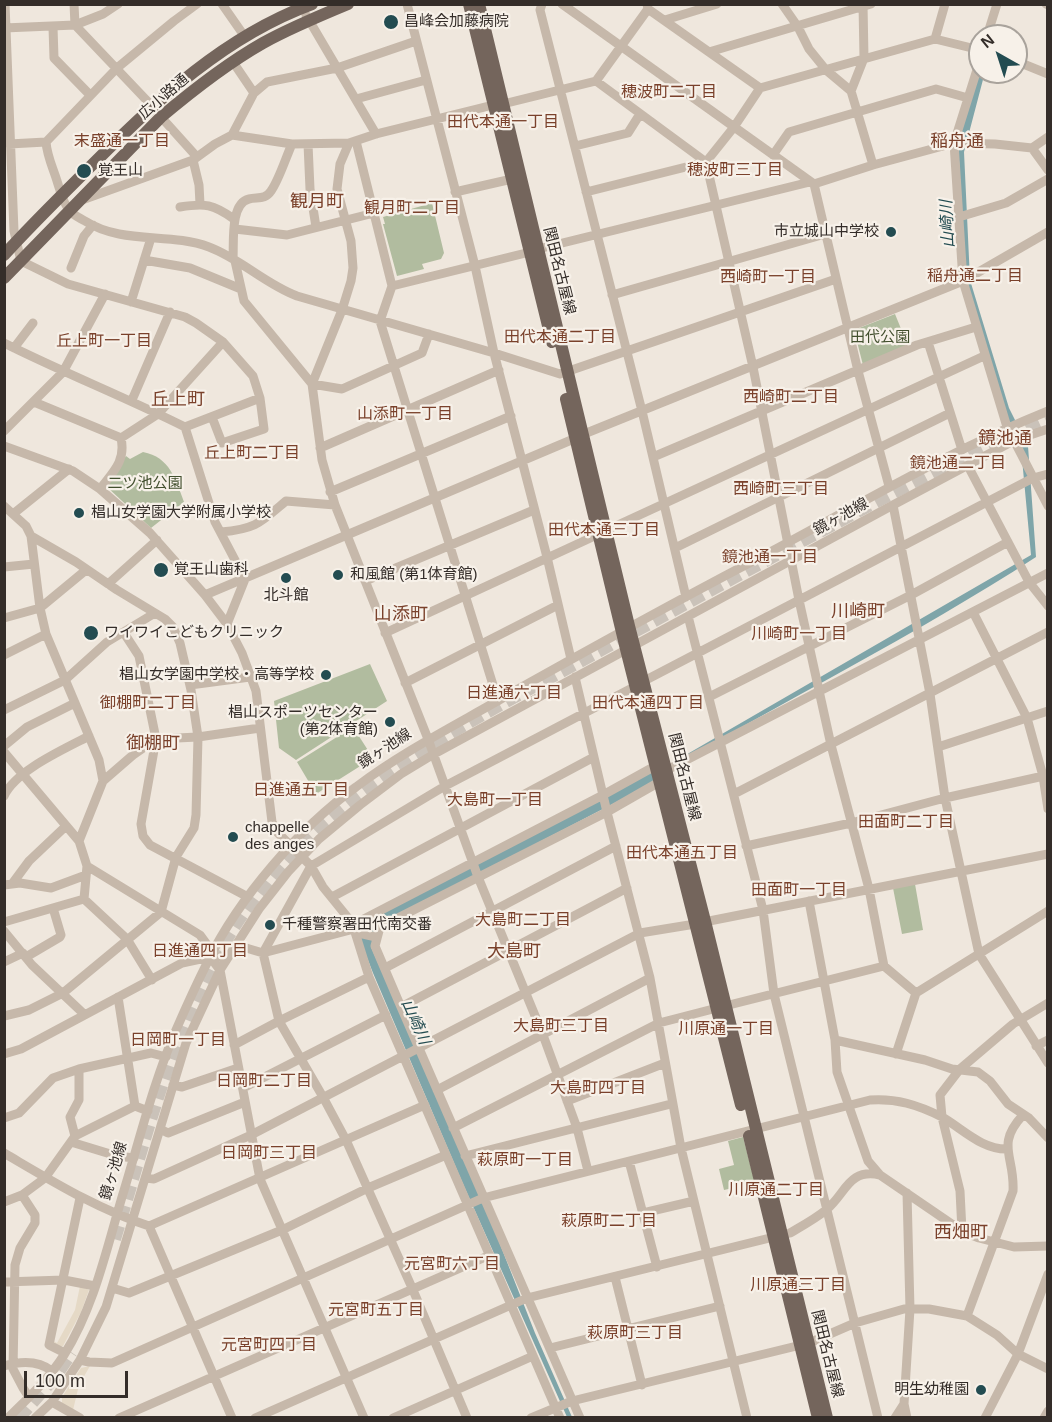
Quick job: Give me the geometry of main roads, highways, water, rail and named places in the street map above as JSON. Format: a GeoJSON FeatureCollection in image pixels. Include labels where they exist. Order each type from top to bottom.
{"type":"FeatureCollection","features":[{"type":"Feature","properties":{"kind":"main road","name":"広小路通"},"geometry":{"type":"LineString","coordinates":[[4,278],[161,117],[233,62],[264,42],[348,4]]}},
{"type":"Feature","properties":{"kind":"main road","name":"関田名古屋線"},"geometry":{"type":"LineString","coordinates":[[469,4],[498,104],[661,772],[701,922],[805,1344],[827,1418]]}},
{"type":"Feature","properties":{"kind":"main road","name":"関田名古屋線"},"geometry":{"type":"LineString","coordinates":[[479,4],[512,179],[534,250]]}},
{"type":"Feature","properties":{"kind":"main road","name":"広小路通"},"geometry":{"type":"LineString","coordinates":[[4,255],[152,106],[191,74],[245,37],[305,6]]}},
{"type":"Feature","properties":{"kind":"main road","name":"関田名古屋線"},"geometry":{"type":"LineString","coordinates":[[805,1344],[818,1418]]}},
{"type":"Feature","properties":{"kind":"water","name":"山崎川"},"geometry":{"type":"Polygon","coordinates":[[[976,84],[982,84],[964,152],[970,280],[1009,408],[1028,446],[1036,557],[943,614],[659,774],[651,784],[378,926],[371,947],[483,1201],[535,1333],[572,1417],[567,1417],[463,1184],[359,937],[366,921],[648,773],[658,771],[1031,555],[1021,448],[1003,409],[966,283],[959,137],[976,84]]]}},
{"type":"Feature","properties":{"kind":"tunnel"},"geometry":{"type":"LineString","coordinates":[[114,1239],[150,1118],[194,1000],[234,926],[270,878],[309,836],[352,799],[398,766],[495,707],[903,487],[991,442],[1048,417]]}},
{"type":"Feature","properties":{"kind":"tunnel"},"geometry":{"type":"LineString","coordinates":[[18,1418],[55,1376],[71,1352]]}},
{"type":"Feature","properties":{"kind":"place","name":"昌峰会加藤病院"},"geometry":{"type":"Point","coordinates":[391,22]}},
{"type":"Feature","properties":{"kind":"place","name":"覚王山"},"geometry":{"type":"Point","coordinates":[84,171]}},
{"type":"Feature","properties":{"kind":"place","name":"市立城山中学校"},"geometry":{"type":"Point","coordinates":[891,232]}},
{"type":"Feature","properties":{"kind":"place","name":"椙山女学園大学附属小学校"},"geometry":{"type":"Point","coordinates":[79,513]}},
{"type":"Feature","properties":{"kind":"place","name":"覚王山歯科"},"geometry":{"type":"Point","coordinates":[161,570]}},
{"type":"Feature","properties":{"kind":"place","name":"和風館 (第1体育館)"},"geometry":{"type":"Point","coordinates":[338,575]}},
{"type":"Feature","properties":{"kind":"place","name":"北斗館"},"geometry":{"type":"Point","coordinates":[286,578]}},
{"type":"Feature","properties":{"kind":"place","name":"ワイワイこどもクリニック"},"geometry":{"type":"Point","coordinates":[91,633]}},
{"type":"Feature","properties":{"kind":"place","name":"椙山女学園中学校・高等学校"},"geometry":{"type":"Point","coordinates":[326,675]}},
{"type":"Feature","properties":{"kind":"place","name":"椙山スポーツセンター (第2体育館)"},"geometry":{"type":"Point","coordinates":[390,722]}},
{"type":"Feature","properties":{"kind":"place","name":"chappelle des anges"},"geometry":{"type":"Point","coordinates":[233,837]}},
{"type":"Feature","properties":{"kind":"place","name":"千種警察署田代南交番"},"geometry":{"type":"Point","coordinates":[270,925]}},
{"type":"Feature","properties":{"kind":"place","name":"明生幼稚園"},"geometry":{"type":"Point","coordinates":[981,1390]}},
{"type":"Feature","properties":{"kind":"district","name":"穂波町二丁目"},"geometry":{"type":"Point","coordinates":[669,93]}},
{"type":"Feature","properties":{"kind":"district","name":"田代本通一丁目"},"geometry":{"type":"Point","coordinates":[503,123]}},
{"type":"Feature","properties":{"kind":"district","name":"末盛通一丁目"},"geometry":{"type":"Point","coordinates":[122,142]}},
{"type":"Feature","properties":{"kind":"district","name":"稲舟通"},"geometry":{"type":"Point","coordinates":[957,142]}},
{"type":"Feature","properties":{"kind":"district","name":"穂波町三丁目"},"geometry":{"type":"Point","coordinates":[735,171]}},
{"type":"Feature","properties":{"kind":"district","name":"観月町"},"geometry":{"type":"Point","coordinates":[317,202]}},
{"type":"Feature","properties":{"kind":"district","name":"観月町二丁目"},"geometry":{"type":"Point","coordinates":[412,209]}},
{"type":"Feature","properties":{"kind":"district","name":"稲舟通二丁目"},"geometry":{"type":"Point","coordinates":[975,277]}},
{"type":"Feature","properties":{"kind":"district","name":"西崎町一丁目"},"geometry":{"type":"Point","coordinates":[768,278]}},
{"type":"Feature","properties":{"kind":"district","name":"田代本通二丁目"},"geometry":{"type":"Point","coordinates":[560,338]}},
{"type":"Feature","properties":{"kind":"district","name":"丘上町一丁目"},"geometry":{"type":"Point","coordinates":[104,342]}},
{"type":"Feature","properties":{"kind":"district","name":"西崎町二丁目"},"geometry":{"type":"Point","coordinates":[791,398]}},
{"type":"Feature","properties":{"kind":"district","name":"丘上町"},"geometry":{"type":"Point","coordinates":[178,400]}},
{"type":"Feature","properties":{"kind":"district","name":"山添町一丁目"},"geometry":{"type":"Point","coordinates":[405,415]}},
{"type":"Feature","properties":{"kind":"district","name":"鏡池通"},"geometry":{"type":"Point","coordinates":[1005,439]}},
{"type":"Feature","properties":{"kind":"district","name":"丘上町二丁目"},"geometry":{"type":"Point","coordinates":[252,454]}},
{"type":"Feature","properties":{"kind":"district","name":"鏡池通二丁目"},"geometry":{"type":"Point","coordinates":[958,464]}},
{"type":"Feature","properties":{"kind":"district","name":"西崎町三丁目"},"geometry":{"type":"Point","coordinates":[781,490]}},
{"type":"Feature","properties":{"kind":"district","name":"田代本通三丁目"},"geometry":{"type":"Point","coordinates":[604,531]}},
{"type":"Feature","properties":{"kind":"district","name":"鏡池通一丁目"},"geometry":{"type":"Point","coordinates":[770,558]}},
{"type":"Feature","properties":{"kind":"district","name":"川崎町"},"geometry":{"type":"Point","coordinates":[858,612]}},
{"type":"Feature","properties":{"kind":"district","name":"山添町"},"geometry":{"type":"Point","coordinates":[401,615]}},
{"type":"Feature","properties":{"kind":"district","name":"川崎町一丁目"},"geometry":{"type":"Point","coordinates":[799,635]}},
{"type":"Feature","properties":{"kind":"district","name":"日進通六丁目"},"geometry":{"type":"Point","coordinates":[514,694]}},
{"type":"Feature","properties":{"kind":"district","name":"御棚町二丁目"},"geometry":{"type":"Point","coordinates":[148,704]}},
{"type":"Feature","properties":{"kind":"district","name":"田代本通四丁目"},"geometry":{"type":"Point","coordinates":[648,704]}},
{"type":"Feature","properties":{"kind":"district","name":"御棚町"},"geometry":{"type":"Point","coordinates":[153,744]}},
{"type":"Feature","properties":{"kind":"district","name":"日進通五丁目"},"geometry":{"type":"Point","coordinates":[301,791]}},
{"type":"Feature","properties":{"kind":"district","name":"大島町一丁目"},"geometry":{"type":"Point","coordinates":[495,801]}},
{"type":"Feature","properties":{"kind":"district","name":"田面町二丁目"},"geometry":{"type":"Point","coordinates":[906,823]}},
{"type":"Feature","properties":{"kind":"district","name":"田代本通五丁目"},"geometry":{"type":"Point","coordinates":[682,854]}},
{"type":"Feature","properties":{"kind":"district","name":"田面町一丁目"},"geometry":{"type":"Point","coordinates":[799,891]}},
{"type":"Feature","properties":{"kind":"district","name":"大島町二丁目"},"geometry":{"type":"Point","coordinates":[523,921]}},
{"type":"Feature","properties":{"kind":"district","name":"日進通四丁目"},"geometry":{"type":"Point","coordinates":[200,952]}},
{"type":"Feature","properties":{"kind":"district","name":"大島町"},"geometry":{"type":"Point","coordinates":[514,952]}},
{"type":"Feature","properties":{"kind":"district","name":"大島町三丁目"},"geometry":{"type":"Point","coordinates":[561,1027]}},
{"type":"Feature","properties":{"kind":"district","name":"川原通一丁目"},"geometry":{"type":"Point","coordinates":[726,1030]}},
{"type":"Feature","properties":{"kind":"district","name":"日岡町一丁目"},"geometry":{"type":"Point","coordinates":[178,1041]}},
{"type":"Feature","properties":{"kind":"district","name":"日岡町二丁目"},"geometry":{"type":"Point","coordinates":[264,1082]}},
{"type":"Feature","properties":{"kind":"district","name":"大島町四丁目"},"geometry":{"type":"Point","coordinates":[598,1089]}},
{"type":"Feature","properties":{"kind":"district","name":"日岡町三丁目"},"geometry":{"type":"Point","coordinates":[269,1154]}},
{"type":"Feature","properties":{"kind":"district","name":"萩原町一丁目"},"geometry":{"type":"Point","coordinates":[525,1161]}},
{"type":"Feature","properties":{"kind":"district","name":"川原通二丁目"},"geometry":{"type":"Point","coordinates":[776,1191]}},
{"type":"Feature","properties":{"kind":"district","name":"萩原町二丁目"},"geometry":{"type":"Point","coordinates":[609,1222]}},
{"type":"Feature","properties":{"kind":"district","name":"西畑町"},"geometry":{"type":"Point","coordinates":[961,1233]}},
{"type":"Feature","properties":{"kind":"district","name":"元宮町六丁目"},"geometry":{"type":"Point","coordinates":[452,1265]}},
{"type":"Feature","properties":{"kind":"district","name":"川原通三丁目"},"geometry":{"type":"Point","coordinates":[798,1286]}},
{"type":"Feature","properties":{"kind":"district","name":"元宮町五丁目"},"geometry":{"type":"Point","coordinates":[376,1311]}},
{"type":"Feature","properties":{"kind":"district","name":"萩原町三丁目"},"geometry":{"type":"Point","coordinates":[635,1334]}},
{"type":"Feature","properties":{"kind":"district","name":"元宮町四丁目"},"geometry":{"type":"Point","coordinates":[269,1346]}},
{"type":"Feature","properties":{"kind":"park label","name":"田代公園"},"geometry":{"type":"Point","coordinates":[880,338]}},
{"type":"Feature","properties":{"kind":"park label","name":"二ツ池公園"},"geometry":{"type":"Point","coordinates":[145,484]}}]}
